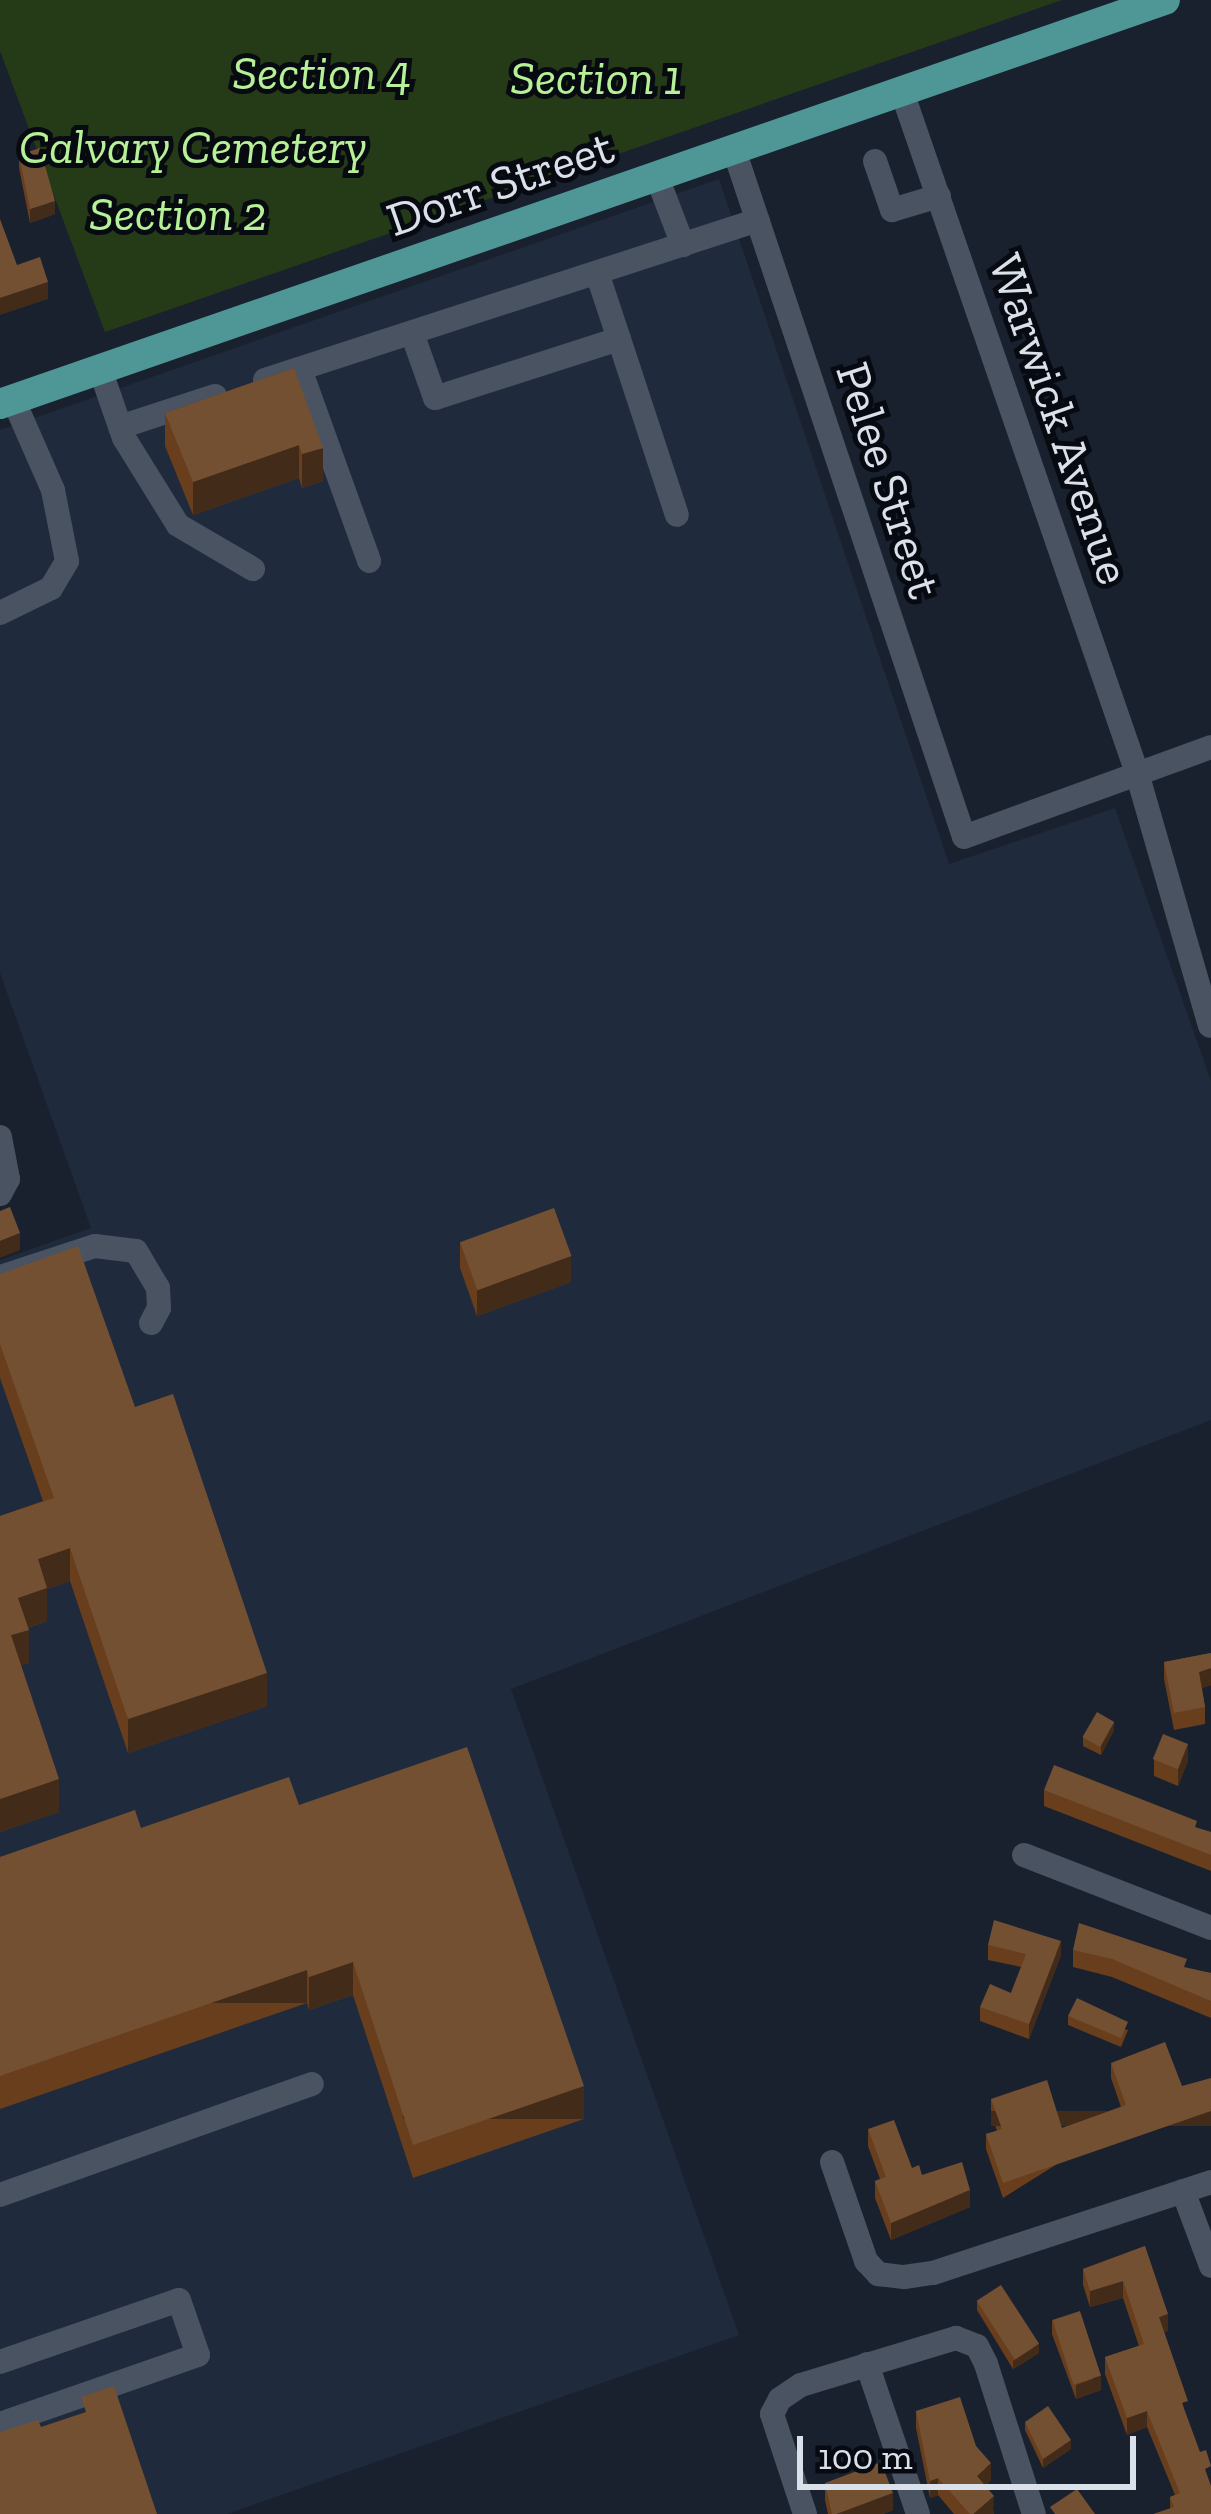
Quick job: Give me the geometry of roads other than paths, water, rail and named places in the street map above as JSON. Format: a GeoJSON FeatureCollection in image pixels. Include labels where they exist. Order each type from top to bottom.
{"type":"FeatureCollection","features":[{"type":"Feature","properties":{"kind":"main road","name":"Dorr Street"},"geometry":{"type":"LineString","coordinates":[[7,401],[1165,0]]}},
{"type":"Feature","properties":{"kind":"street","name":"Warwick Avenue"},"geometry":{"type":"LineString","coordinates":[[902,92],[1137,773],[1210,1026]]}},
{"type":"Feature","properties":{"kind":"street","name":"Pelee Street"},"geometry":{"type":"LineString","coordinates":[[734,150],[964,837],[1137,773]]}},
{"type":"Feature","properties":{"kind":"street"},"geometry":{"type":"LineString","coordinates":[[874,161],[892,210],[939,196]]}},
{"type":"Feature","properties":{"kind":"street"},"geometry":{"type":"LineString","coordinates":[[657,177],[683,245]]}},
{"type":"Feature","properties":{"kind":"street"},"geometry":{"type":"LineString","coordinates":[[120,427],[758,220]]}},
{"type":"Feature","properties":{"kind":"street"},"geometry":{"type":"LineString","coordinates":[[597,273],[677,515]]}},
{"type":"Feature","properties":{"kind":"street"},"geometry":{"type":"LineString","coordinates":[[412,333],[435,398],[619,338]]}},
{"type":"Feature","properties":{"kind":"street"},"geometry":{"type":"LineString","coordinates":[[100,369],[120,427],[178,524],[253,568]]}},
{"type":"Feature","properties":{"kind":"street"},"geometry":{"type":"LineString","coordinates":[[300,369],[369,561]]}},
{"type":"Feature","properties":{"kind":"street"},"geometry":{"type":"LineString","coordinates":[[0,613],[51,589],[67,561],[53,490],[7,401]]}},
{"type":"Feature","properties":{"kind":"street"},"geometry":{"type":"LineString","coordinates":[[1137,773],[1211,747]]}},
{"type":"Feature","properties":{"kind":"street"},"geometry":{"type":"LineString","coordinates":[[0,1137],[8,1179],[0,1194]]}},
{"type":"Feature","properties":{"kind":"street"},"geometry":{"type":"LineString","coordinates":[[0,1277],[95,1246],[136,1251],[158,1288],[159,1308],[152,1323]]}},
{"type":"Feature","properties":{"kind":"street"},"geometry":{"type":"LineString","coordinates":[[1024,1855],[1211,1928]]}},
{"type":"Feature","properties":{"kind":"street"},"geometry":{"type":"LineString","coordinates":[[0,2195],[312,2084]]}},
{"type":"Feature","properties":{"kind":"street"},"geometry":{"type":"LineString","coordinates":[[832,2162],[858,2243],[878,2274],[933,2273],[1211,2182]]}},
{"type":"Feature","properties":{"kind":"street"},"geometry":{"type":"LineString","coordinates":[[1184,2192],[1211,2266]]}},
{"type":"Feature","properties":{"kind":"street"},"geometry":{"type":"LineString","coordinates":[[0,2362],[179,2300],[198,2355],[0,2424]]}},
{"type":"Feature","properties":{"kind":"street"},"geometry":{"type":"LineString","coordinates":[[806,2514],[772,2414],[779,2398],[801,2385],[956,2338],[977,2346],[1034,2514]]}},
{"type":"Feature","properties":{"kind":"street"},"geometry":{"type":"LineString","coordinates":[[867,2364],[918,2514]]}},
{"type":"Feature","properties":{"kind":"park label","name":"Section 4"},"geometry":{"type":"Point","coordinates":[322,73]}},
{"type":"Feature","properties":{"kind":"park label","name":"Section 1"},"geometry":{"type":"Point","coordinates":[596,78]}},
{"type":"Feature","properties":{"kind":"park label","name":"Calvary Cemetery"},"geometry":{"type":"Point","coordinates":[193,147]}},
{"type":"Feature","properties":{"kind":"park label","name":"Section 2"},"geometry":{"type":"Point","coordinates":[178,214]}}]}
